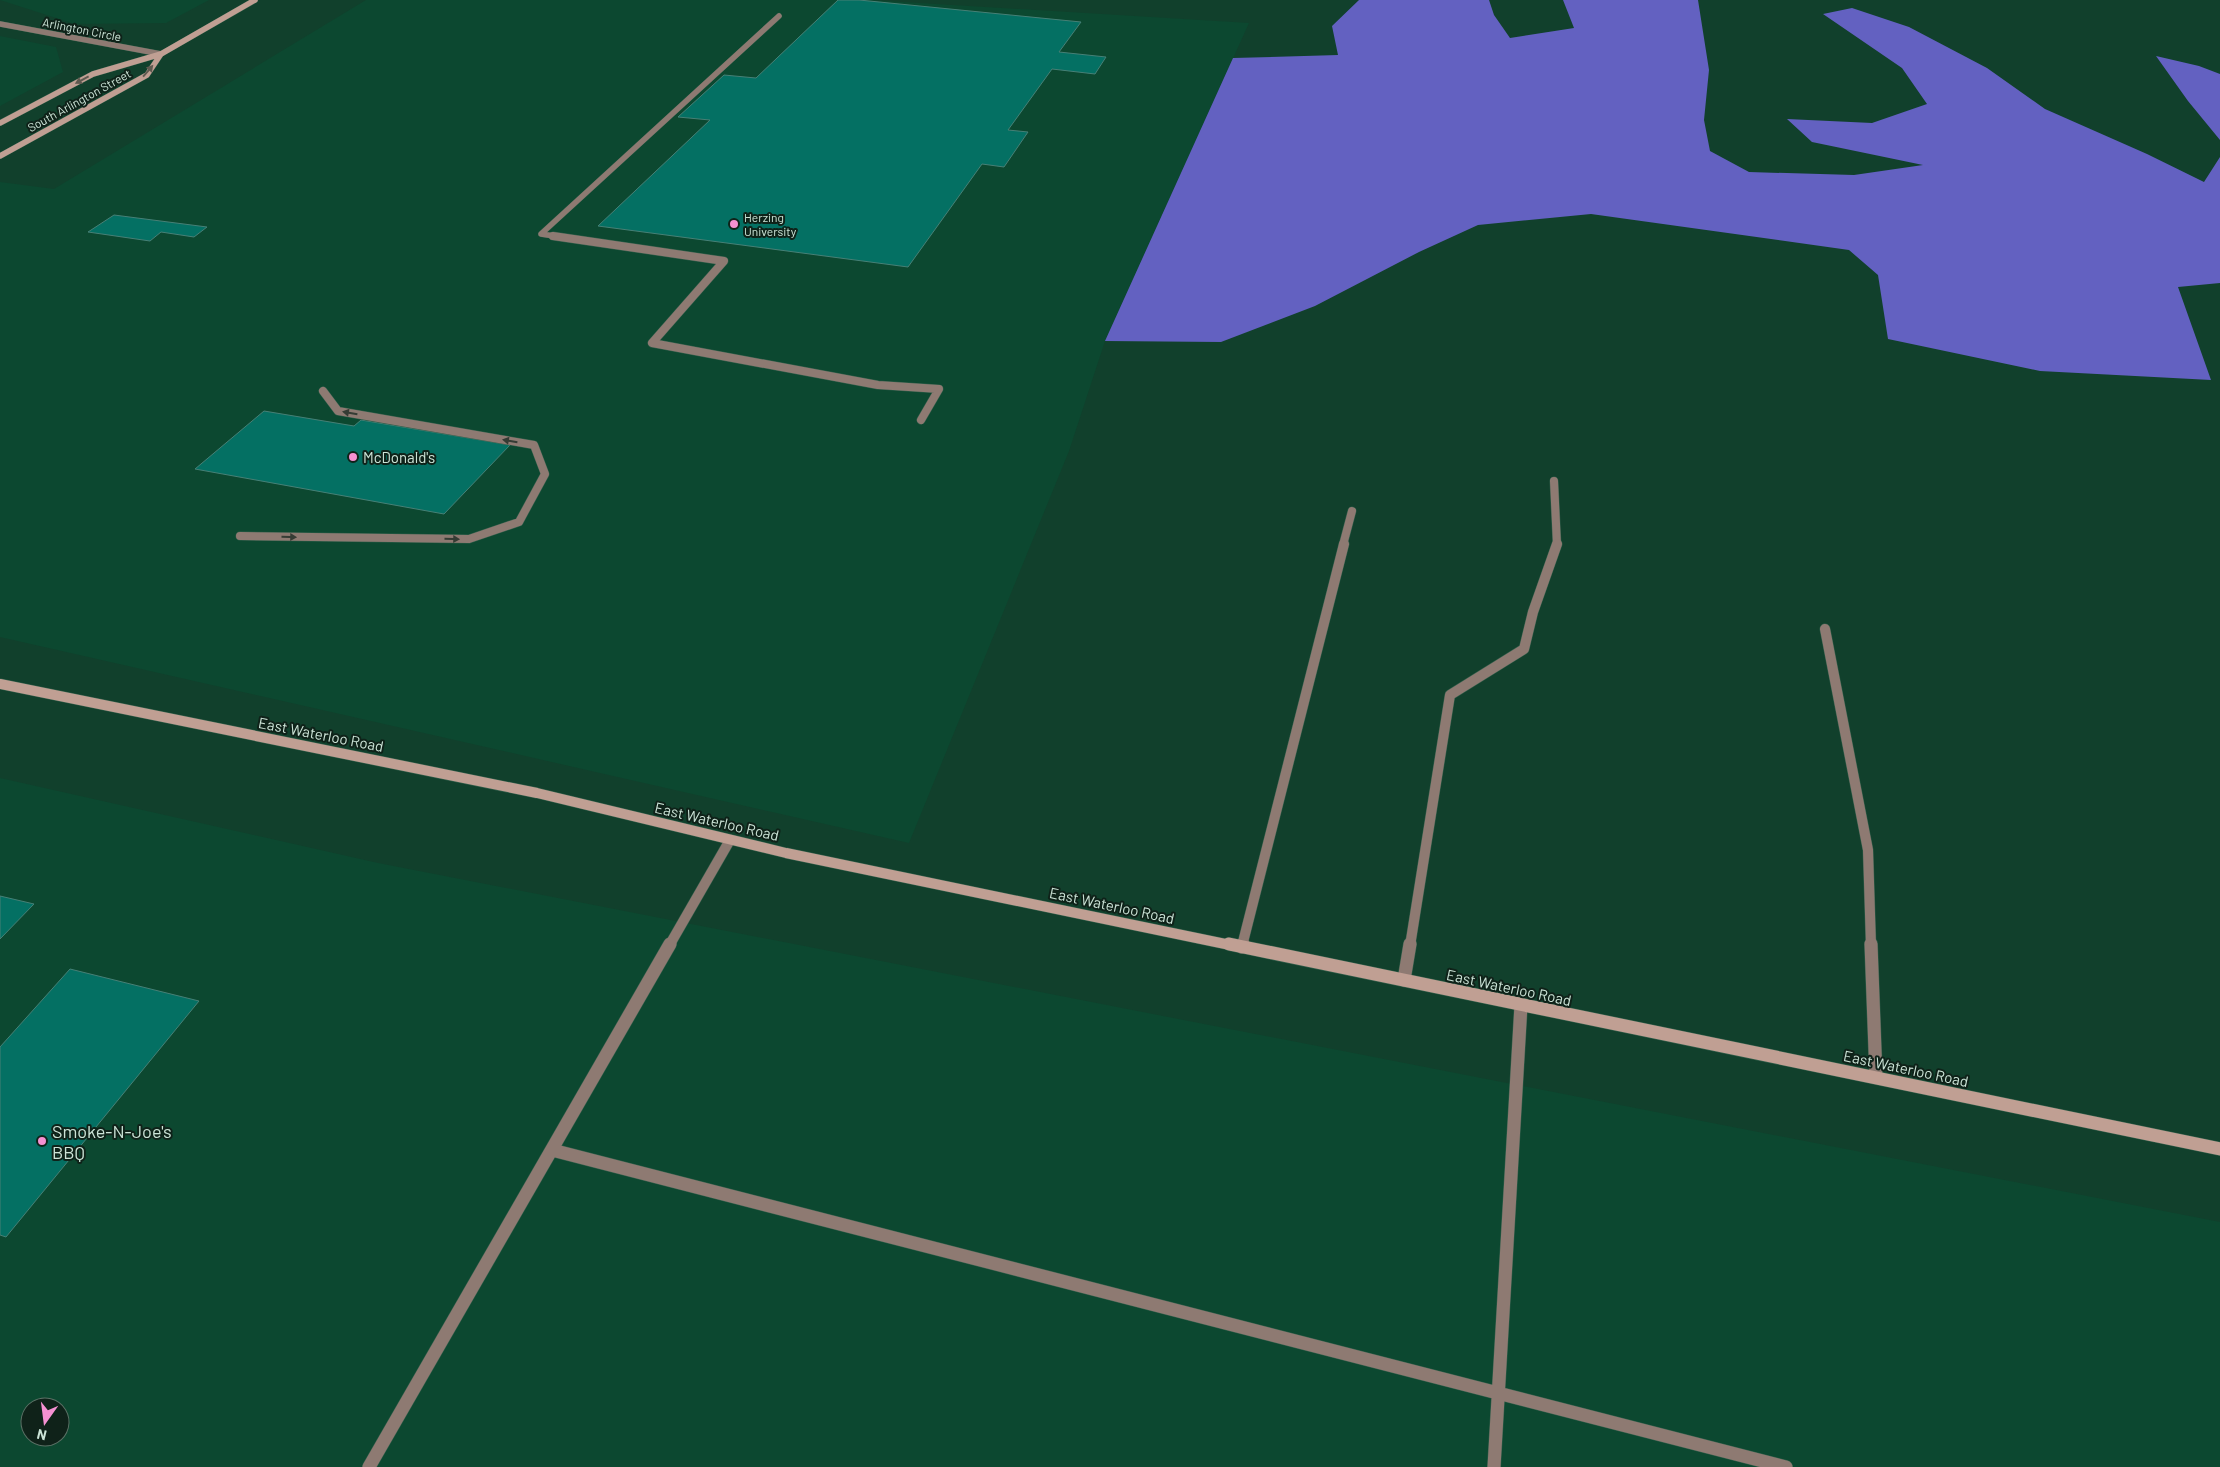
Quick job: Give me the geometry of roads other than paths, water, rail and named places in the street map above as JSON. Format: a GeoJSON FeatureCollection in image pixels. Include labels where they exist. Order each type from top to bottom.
{"type":"FeatureCollection","features":[{"type":"Feature","properties":{"kind":"main road","name":"South Arlington Street"},"geometry":{"type":"LineString","coordinates":[[0,123],[93,74],[161,54],[255,0]]}},
{"type":"Feature","properties":{"kind":"main road","name":"South Arlington Street"},"geometry":{"type":"LineString","coordinates":[[0,156],[147,75],[161,54]]}},
{"type":"Feature","properties":{"kind":"main road","name":"East Waterloo Road"},"geometry":{"type":"LineString","coordinates":[[0,684],[537,793],[730,840],[2220,1149]]}},
{"type":"Feature","properties":{"kind":"street"},"geometry":{"type":"LineString","coordinates":[[778,16],[541,234],[724,260],[652,343],[878,384],[939,389],[921,420]]}},
{"type":"Feature","properties":{"kind":"street","name":"Arlington Circle"},"geometry":{"type":"LineString","coordinates":[[0,24],[161,54]]}},
{"type":"Feature","properties":{"kind":"street"},"geometry":{"type":"LineString","coordinates":[[240,536],[469,539],[519,522],[545,474],[534,445],[338,411],[322,391]]}},
{"type":"Feature","properties":{"kind":"street"},"geometry":{"type":"LineString","coordinates":[[1404,980],[1450,695],[1524,649],[1533,612],[1557,547],[1554,482]]}},
{"type":"Feature","properties":{"kind":"street"},"geometry":{"type":"LineString","coordinates":[[1242,947],[1352,511]]}},
{"type":"Feature","properties":{"kind":"street"},"geometry":{"type":"LineString","coordinates":[[1825,629],[1868,850],[1876,1077]]}},
{"type":"Feature","properties":{"kind":"street"},"geometry":{"type":"LineString","coordinates":[[369,1467],[730,840]]}},
{"type":"Feature","properties":{"kind":"street"},"geometry":{"type":"LineString","coordinates":[[1494,1467],[1521,1005]]}},
{"type":"Feature","properties":{"kind":"street"},"geometry":{"type":"LineString","coordinates":[[552,1150],[1786,1467]]}},
{"type":"Feature","properties":{"kind":"place","name":"Herzing University"},"geometry":{"type":"Point","coordinates":[734,224]}},
{"type":"Feature","properties":{"kind":"place","name":"McDonald's"},"geometry":{"type":"Point","coordinates":[353,457]}},
{"type":"Feature","properties":{"kind":"place","name":"Smoke-N-Joe's BBQ"},"geometry":{"type":"Point","coordinates":[42,1141]}}]}
